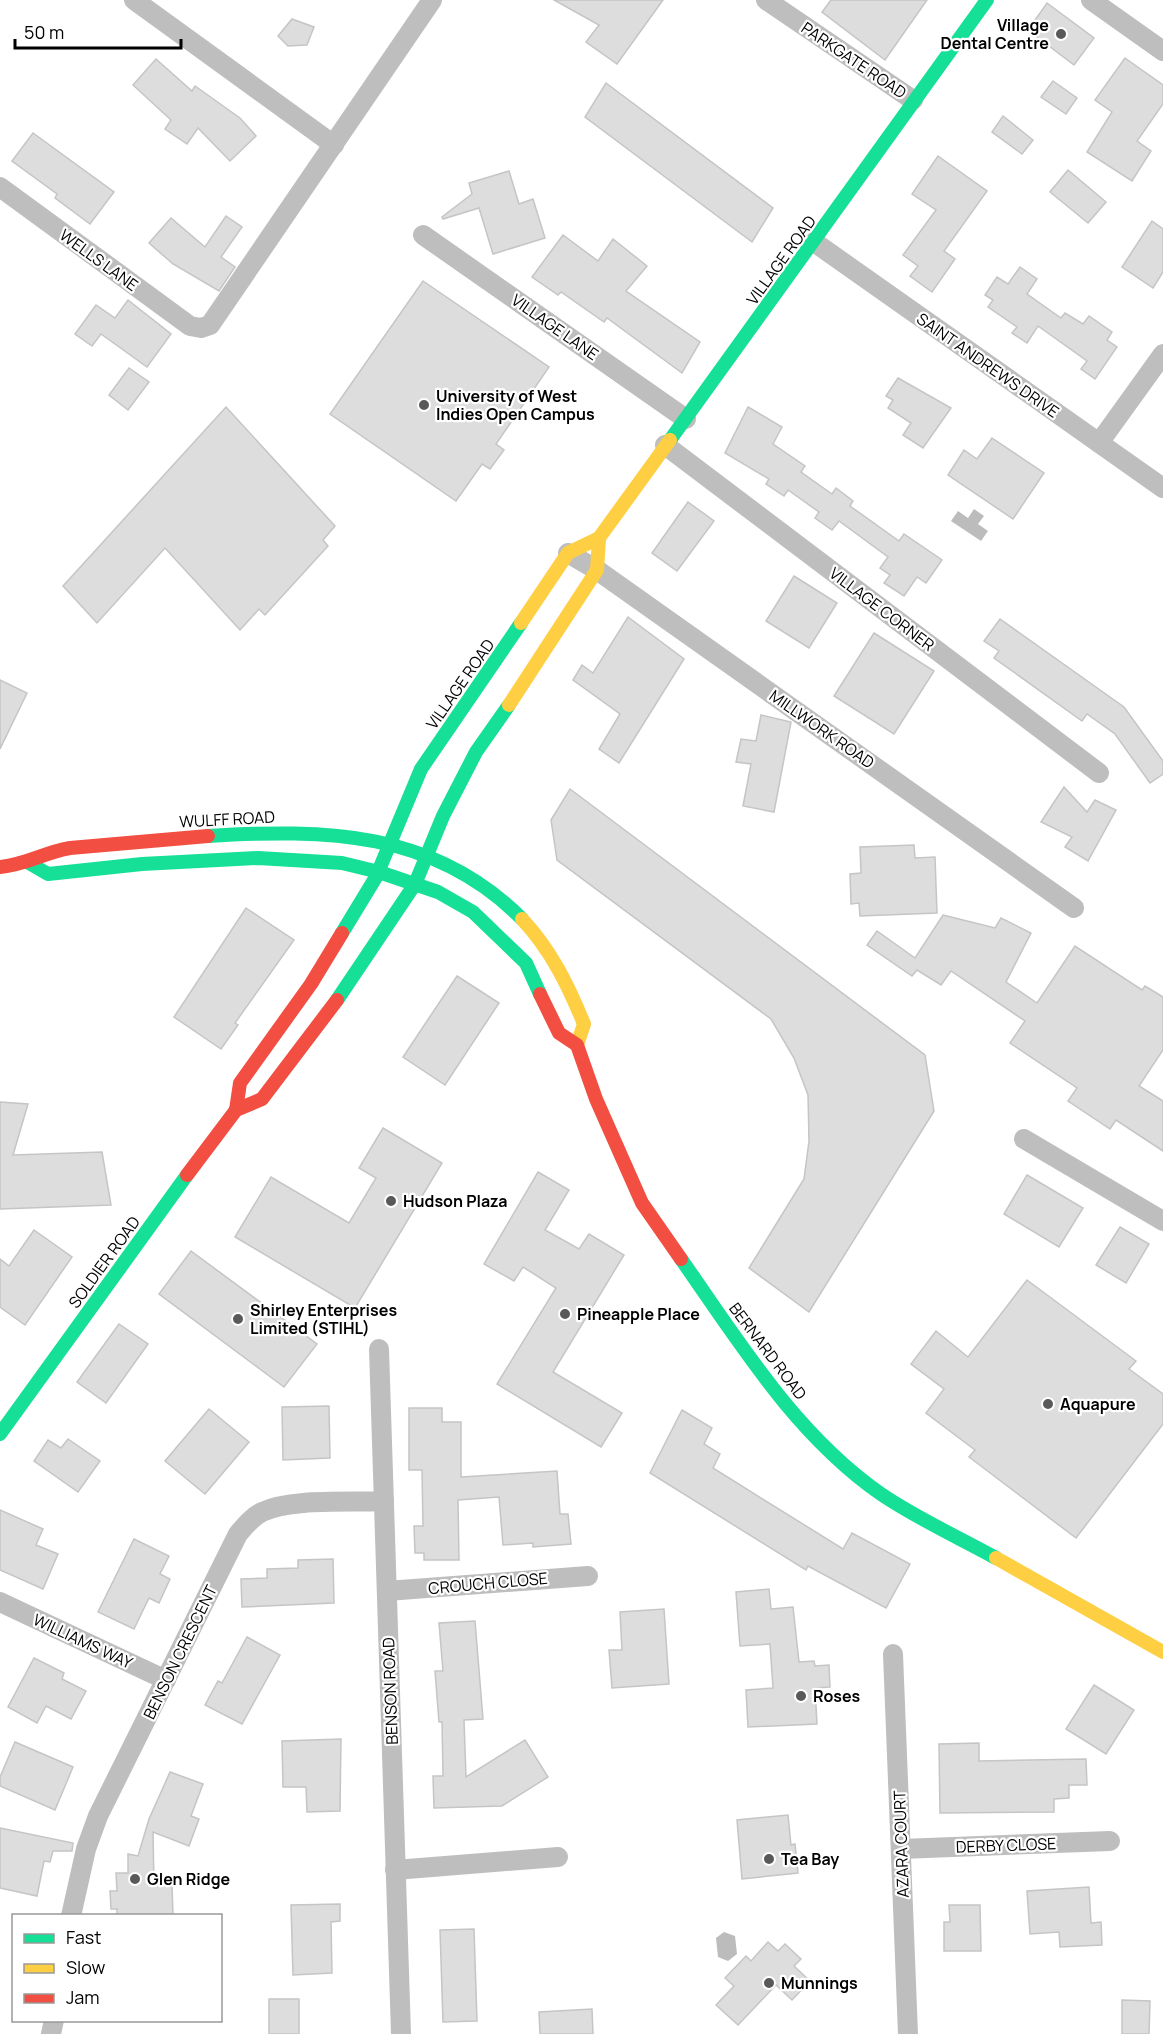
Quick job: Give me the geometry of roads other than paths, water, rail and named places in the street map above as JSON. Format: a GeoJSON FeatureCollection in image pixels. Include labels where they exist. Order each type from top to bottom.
{"type":"FeatureCollection","features":[{"type":"Feature","properties":{"kind":"main road","name":"VILLAGE ROAD"},"geometry":{"type":"LineString","coordinates":[[379,872],[421,769],[568,553],[599,538],[987,0]]}},
{"type":"Feature","properties":{"kind":"main road"},"geometry":{"type":"LineString","coordinates":[[415,884],[443,816],[476,752],[520,690],[597,570],[599,538]]}},
{"type":"Feature","properties":{"kind":"main road","name":"WULFF ROAD"},"geometry":{"type":"LineString","coordinates":[[0,867],[29,863],[48,852],[144,841],[249,833],[328,834],[390,843],[428,855]]}},
{"type":"Feature","properties":{"kind":"main road","name":"BERNARD ROAD"},"geometry":{"type":"LineString","coordinates":[[428,855],[468,873],[486,886],[521,918],[550,953],[566,979],[584,1024],[577,1045]]}},
{"type":"Feature","properties":{"kind":"main road","name":"WULFF ROAD"},"geometry":{"type":"LineString","coordinates":[[29,863],[48,874],[142,864],[258,858],[304,859],[342,863],[415,884]]}},
{"type":"Feature","properties":{"kind":"main road","name":"SOLDIER ROAD"},"geometry":{"type":"LineString","coordinates":[[0,1434],[236,1110],[240,1083],[311,984],[379,872]]}},
{"type":"Feature","properties":{"kind":"main road","name":"BERNARD ROAD"},"geometry":{"type":"LineString","coordinates":[[415,884],[456,901],[506,942],[526,963],[559,1033],[577,1045],[596,1099],[642,1203],[776,1393],[824,1447],[881,1494],[1163,1652]]}},
{"type":"Feature","properties":{"kind":"main road","name":"SOLDIER ROAD"},"geometry":{"type":"LineString","coordinates":[[236,1110],[262,1099],[318,1027],[415,884]]}},
{"type":"Feature","properties":{"kind":"street"},"geometry":{"type":"LineString","coordinates":[[134,0],[334,145],[432,0]]}},
{"type":"Feature","properties":{"kind":"street","name":"PARKGATE ROAD"},"geometry":{"type":"LineString","coordinates":[[766,0],[913,100]]}},
{"type":"Feature","properties":{"kind":"street"},"geometry":{"type":"LineString","coordinates":[[1091,0],[1163,51]]}},
{"type":"Feature","properties":{"kind":"street","name":"WELLS LANE"},"geometry":{"type":"LineString","coordinates":[[0,188],[190,326],[201,328],[210,326],[334,145]]}},
{"type":"Feature","properties":{"kind":"street","name":"VILLAGE LANE"},"geometry":{"type":"LineString","coordinates":[[423,235],[686,419]]}},
{"type":"Feature","properties":{"kind":"street","name":"SAINT ANDREWS DRIVE"},"geometry":{"type":"LineString","coordinates":[[814,242],[1163,488]]}},
{"type":"Feature","properties":{"kind":"street"},"geometry":{"type":"LineString","coordinates":[[1100,443],[1163,354]]}},
{"type":"Feature","properties":{"kind":"street","name":"VILLAGE CORNER"},"geometry":{"type":"LineString","coordinates":[[665,446],[1100,773]]}},
{"type":"Feature","properties":{"kind":"street","name":"MILLWORK ROAD"},"geometry":{"type":"LineString","coordinates":[[568,553],[597,570],[1074,908]]}},
{"type":"Feature","properties":{"kind":"street"},"geometry":{"type":"LineString","coordinates":[[1024,1139],[1163,1221]]}},
{"type":"Feature","properties":{"kind":"street","name":"BENSON ROAD"},"geometry":{"type":"LineString","coordinates":[[379,1349],[401,2034]]}},
{"type":"Feature","properties":{"kind":"street","name":"BENSON CRESCENT"},"geometry":{"type":"LineString","coordinates":[[71,1914],[83,1860],[98,1816],[238,1534],[249,1521],[263,1512],[280,1507],[384,1501]]}},
{"type":"Feature","properties":{"kind":"street","name":"CROUCH CLOSE"},"geometry":{"type":"LineString","coordinates":[[387,1592],[588,1575]]}},
{"type":"Feature","properties":{"kind":"street","name":"WILLIAMS WAY"},"geometry":{"type":"LineString","coordinates":[[0,1602],[166,1680]]}},
{"type":"Feature","properties":{"kind":"street","name":"AZARA COURT"},"geometry":{"type":"LineString","coordinates":[[893,1654],[909,2034]]}},
{"type":"Feature","properties":{"kind":"street","name":"DERBY CLOSE"},"geometry":{"type":"LineString","coordinates":[[901,1849],[1110,1841]]}},
{"type":"Feature","properties":{"kind":"street"},"geometry":{"type":"LineString","coordinates":[[395,1870],[558,1857]]}},
{"type":"Feature","properties":{"kind":"place","name":"Village Dental Centre"},"geometry":{"type":"Point","coordinates":[1061,34]}},
{"type":"Feature","properties":{"kind":"place","name":"University of West Indies Open Campus"},"geometry":{"type":"Point","coordinates":[424,405]}},
{"type":"Feature","properties":{"kind":"place","name":"Hudson Plaza"},"geometry":{"type":"Point","coordinates":[391,1201]}},
{"type":"Feature","properties":{"kind":"place","name":"Pineapple Place"},"geometry":{"type":"Point","coordinates":[565,1314]}},
{"type":"Feature","properties":{"kind":"place","name":"Shirley Enterprises Limited (STIHL)"},"geometry":{"type":"Point","coordinates":[238,1319]}},
{"type":"Feature","properties":{"kind":"place","name":"Aquapure"},"geometry":{"type":"Point","coordinates":[1048,1404]}},
{"type":"Feature","properties":{"kind":"place","name":"Roses"},"geometry":{"type":"Point","coordinates":[801,1696]}},
{"type":"Feature","properties":{"kind":"place","name":"Tea Bay"},"geometry":{"type":"Point","coordinates":[769,1859]}},
{"type":"Feature","properties":{"kind":"place","name":"Glen Ridge"},"geometry":{"type":"Point","coordinates":[135,1879]}},
{"type":"Feature","properties":{"kind":"place","name":"Munnings"},"geometry":{"type":"Point","coordinates":[769,1983]}}]}
